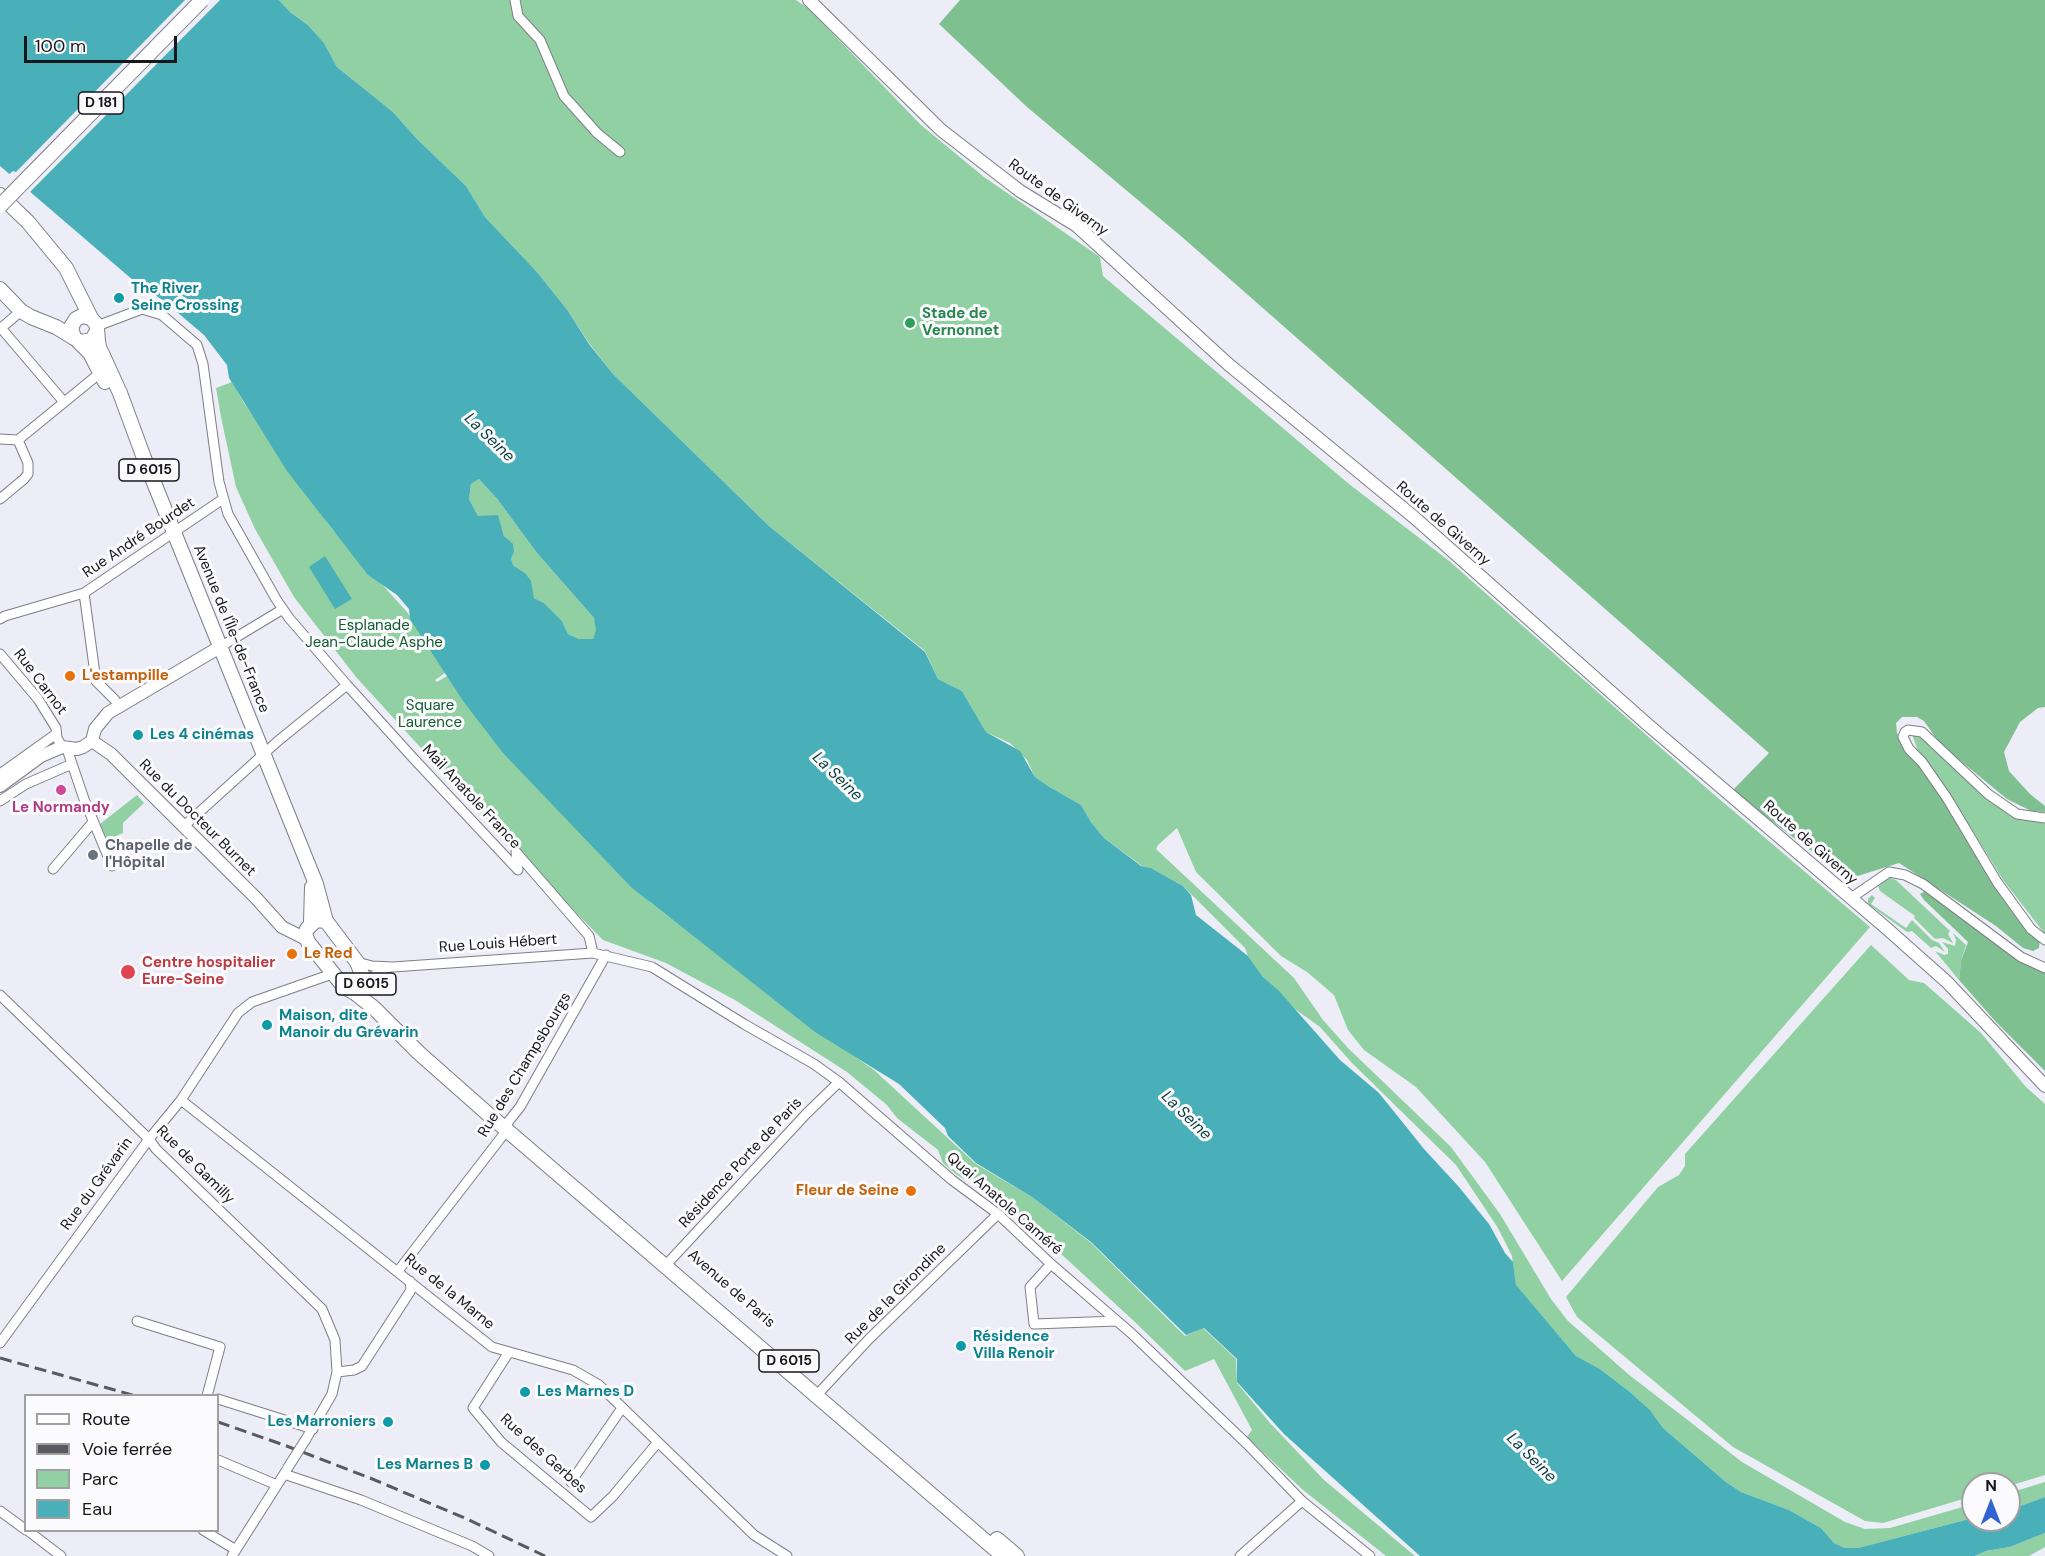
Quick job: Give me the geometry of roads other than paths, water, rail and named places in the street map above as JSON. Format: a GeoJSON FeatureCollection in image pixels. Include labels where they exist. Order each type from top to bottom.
{"type":"FeatureCollection","features":[{"type":"Feature","properties":{"kind":"main road","name":"D 181"},"geometry":{"type":"LineString","coordinates":[[0,206],[202,0]]}},
{"type":"Feature","properties":{"kind":"main road","name":"Route de Giverny"},"geometry":{"type":"LineString","coordinates":[[809,0],[941,130],[1020,191],[1077,226],[1228,364],[1415,518],[1647,724],[1947,982],[2045,1086]]}},
{"type":"Feature","properties":{"kind":"main road","name":"D 6015"},"geometry":{"type":"LineString","coordinates":[[0,195],[54,251],[66,268],[95,325]]}},
{"type":"Feature","properties":{"kind":"main road"},"geometry":{"type":"LineString","coordinates":[[0,289],[21,311],[76,339],[90,341],[95,325],[84,316],[56,327]]}},
{"type":"Feature","properties":{"kind":"main road"},"geometry":{"type":"LineString","coordinates":[[76,339],[71,330],[81,300]]}},
{"type":"Feature","properties":{"kind":"main road","name":"Avenue de l'Île-de-France"},"geometry":{"type":"LineString","coordinates":[[95,325],[99,347],[319,894],[313,927],[332,974],[344,987],[355,993]]}},
{"type":"Feature","properties":{"kind":"main road","name":"Avenue de l'Île-de-France"},"geometry":{"type":"LineString","coordinates":[[76,339],[90,353],[100,373],[125,408]]}},
{"type":"Feature","properties":{"kind":"main road"},"geometry":{"type":"LineString","coordinates":[[0,786],[41,756],[65,748],[77,749],[92,741],[99,723],[108,712],[220,647]]}},
{"type":"Feature","properties":{"kind":"main road","name":"Rue du Docteur Burnet"},"geometry":{"type":"LineString","coordinates":[[92,741],[111,754],[282,927],[313,927]]}},
{"type":"Feature","properties":{"kind":"main road","name":"Avenue de l'Île-de-France"},"geometry":{"type":"LineString","coordinates":[[313,927],[357,962],[366,984]]}},
{"type":"Feature","properties":{"kind":"main road","name":"D 6015"},"geometry":{"type":"LineString","coordinates":[[355,993],[361,991],[366,984]]}},
{"type":"Feature","properties":{"kind":"main road","name":"Avenue de Paris"},"geometry":{"type":"LineString","coordinates":[[366,984],[374,1008]]}},
{"type":"Feature","properties":{"kind":"main road","name":"Avenue de Paris"},"geometry":{"type":"LineString","coordinates":[[355,993],[507,1130],[668,1263],[1003,1556]]}},
{"type":"Feature","properties":{"kind":"main road","name":"Avenue de Paris"},"geometry":{"type":"LineString","coordinates":[[819,1393],[1017,1556]]}},
{"type":"Feature","properties":{"kind":"street"},"geometry":{"type":"LineString","coordinates":[[515,0],[518,16],[540,40],[564,96],[597,133],[620,152]]}},
{"type":"Feature","properties":{"kind":"street","name":"Mail Anatole France"},"geometry":{"type":"LineString","coordinates":[[95,325],[142,309],[162,315],[192,341],[199,350],[207,386],[223,499],[233,524],[283,609],[347,685],[518,870],[516,852],[589,936],[593,953]]}},
{"type":"Feature","properties":{"kind":"street"},"geometry":{"type":"LineString","coordinates":[[21,311],[1,328],[64,402]]}},
{"type":"Feature","properties":{"kind":"street"},"geometry":{"type":"LineString","coordinates":[[0,439],[18,440],[100,373]]}},
{"type":"Feature","properties":{"kind":"street"},"geometry":{"type":"LineString","coordinates":[[0,499],[28,474],[28,463],[18,440]]}},
{"type":"Feature","properties":{"kind":"street","name":"Rue André Bourdet"},"geometry":{"type":"LineString","coordinates":[[119,707],[116,700],[96,681],[84,593],[223,499]]}},
{"type":"Feature","properties":{"kind":"street"},"geometry":{"type":"LineString","coordinates":[[0,619],[84,593]]}},
{"type":"Feature","properties":{"kind":"street"},"geometry":{"type":"LineString","coordinates":[[220,647],[283,609]]}},
{"type":"Feature","properties":{"kind":"street","name":"Rue Carnot"},"geometry":{"type":"LineString","coordinates":[[0,654],[38,699],[65,748],[112,866]]}},
{"type":"Feature","properties":{"kind":"street"},"geometry":{"type":"LineString","coordinates":[[184,826],[262,756],[347,685]]}},
{"type":"Feature","properties":{"kind":"street"},"geometry":{"type":"LineString","coordinates":[[2045,818],[2017,814],[1988,794],[1922,732],[1908,730],[1905,732],[1903,737],[1909,749],[1922,762],[1947,798],[1996,882],[2031,929],[2045,940]]}},
{"type":"Feature","properties":{"kind":"street"},"geometry":{"type":"LineString","coordinates":[[0,774],[56,731]]}},
{"type":"Feature","properties":{"kind":"street"},"geometry":{"type":"LineString","coordinates":[[0,801],[26,784],[72,764]]}},
{"type":"Feature","properties":{"kind":"street"},"geometry":{"type":"LineString","coordinates":[[53,869],[93,822]]}},
{"type":"Feature","properties":{"kind":"street"},"geometry":{"type":"LineString","coordinates":[[1851,898],[1889,872],[1905,875],[1923,884],[2021,957],[2045,968]]}},
{"type":"Feature","properties":{"kind":"street","name":"Rue Louis Hébert"},"geometry":{"type":"LineString","coordinates":[[357,962],[372,966],[393,966],[593,953],[606,956]]}},
{"type":"Feature","properties":{"kind":"street","name":"Quai Anatole Caméré"},"geometry":{"type":"LineString","coordinates":[[606,956],[652,967],[814,1064],[839,1082],[952,1180],[998,1214],[1117,1321],[1247,1444],[1302,1501],[1370,1556]]}},
{"type":"Feature","properties":{"kind":"street","name":"Rue des Champsbourgs"},"geometry":{"type":"LineString","coordinates":[[398,1271],[507,1130],[508,1122],[520,1107],[606,956]]}},
{"type":"Feature","properties":{"kind":"street","name":"Rue Louis Hébert"},"geometry":{"type":"LineString","coordinates":[[366,984],[380,970],[393,966]]}},
{"type":"Feature","properties":{"kind":"street","name":"Rue du Grévarin"},"geometry":{"type":"LineString","coordinates":[[0,1343],[149,1139],[181,1100],[238,1013],[252,1002],[332,974]]}},
{"type":"Feature","properties":{"kind":"street","name":"Rue de Gamilly"},"geometry":{"type":"LineString","coordinates":[[0,995],[322,1309],[334,1340],[337,1372]]}},
{"type":"Feature","properties":{"kind":"street","name":"Résidence Porte de Paris"},"geometry":{"type":"LineString","coordinates":[[668,1263],[807,1113],[839,1082]]}},
{"type":"Feature","properties":{"kind":"street","name":"Rue de la Marne"},"geometry":{"type":"LineString","coordinates":[[181,1100],[492,1347],[573,1370],[598,1385],[754,1535],[787,1556]]}},
{"type":"Feature","properties":{"kind":"street","name":"Rue de la Girondine"},"geometry":{"type":"LineString","coordinates":[[819,1393],[869,1339],[998,1214]]}},
{"type":"Feature","properties":{"kind":"street"},"geometry":{"type":"LineString","coordinates":[[1051,1264],[1030,1287],[1034,1324],[1117,1321]]}},
{"type":"Feature","properties":{"kind":"street"},"geometry":{"type":"LineString","coordinates":[[206,1532],[234,1553],[313,1429],[332,1394],[337,1372],[354,1370],[362,1366],[411,1290],[410,1281]]}},
{"type":"Feature","properties":{"kind":"street"},"geometry":{"type":"LineString","coordinates":[[137,1321],[220,1347],[207,1394]]}},
{"type":"Feature","properties":{"kind":"street","name":"Rue des Gerbes"},"geometry":{"type":"LineString","coordinates":[[509,1352],[473,1408],[501,1442],[591,1517],[613,1496],[658,1442]]}},
{"type":"Feature","properties":{"kind":"street"},"geometry":{"type":"LineString","coordinates":[[219,1399],[313,1429]]}},
{"type":"Feature","properties":{"kind":"street"},"geometry":{"type":"LineString","coordinates":[[571,1482],[622,1408]]}},
{"type":"Feature","properties":{"kind":"street"},"geometry":{"type":"LineString","coordinates":[[219,1460],[277,1485]]}},
{"type":"Feature","properties":{"kind":"street"},"geometry":{"type":"LineString","coordinates":[[285,1471],[472,1546],[489,1556]]}},
{"type":"Feature","properties":{"kind":"street"},"geometry":{"type":"LineString","coordinates":[[1240,1556],[1302,1501]]}},
{"type":"Feature","properties":{"kind":"street"},"geometry":{"type":"LineString","coordinates":[[0,1511],[24,1529]]}},
{"type":"Feature","properties":{"kind":"street"},"geometry":{"type":"LineString","coordinates":[[29,1532],[61,1556]]}},
{"type":"Feature","properties":{"kind":"street"},"geometry":{"type":"LineString","coordinates":[[766,1556],[773,1547]]}},
{"type":"Feature","properties":{"kind":"water","name":"La Seine"},"geometry":{"type":"Polygon","coordinates":[[[0,0],[279,0],[290,12],[308,25],[324,43],[337,67],[393,112],[417,139],[466,186],[485,217],[537,272],[613,374],[769,526],[925,652],[938,679],[962,691],[986,732],[1020,751],[1035,777],[1081,805],[1104,838],[1141,866],[1151,868],[1183,886],[1191,895],[1196,915],[1248,956],[1263,977],[1279,991],[1340,1060],[1379,1093],[1424,1149],[1459,1187],[1489,1224],[1505,1253],[1513,1262],[1516,1285],[1576,1356],[1600,1369],[1630,1392],[1650,1410],[1663,1428],[1726,1482],[1741,1492],[1789,1510],[1821,1528],[1834,1543],[1845,1548],[1858,1548],[1961,1521],[1961,1532],[2021,1532],[2021,1506],[2045,1497],[2045,1533],[2010,1547],[1986,1551],[1975,1556],[1420,1556],[1284,1434],[1237,1382],[1237,1359],[1204,1328],[1186,1335],[1091,1242],[1032,1197],[976,1163],[948,1136],[945,1128],[899,1084],[815,1032],[631,887],[503,753],[463,701],[410,619],[409,609],[397,595],[368,575],[287,471],[229,378],[227,365],[204,335],[164,301],[134,281],[0,166],[0,0]],[[479,479],[471,484],[469,499],[478,516],[498,515],[504,536],[513,544],[514,552],[511,558],[513,565],[525,573],[531,581],[534,598],[544,603],[562,621],[568,634],[579,639],[593,639],[596,630],[594,618],[537,553],[498,500],[479,479]]]}},
{"type":"Feature","properties":{"kind":"water"},"geometry":{"type":"Polygon","coordinates":[[[325,556],[352,599],[335,609],[309,567],[325,556]]]}},
{"type":"Feature","properties":{"kind":"railway"},"geometry":{"type":"LineString","coordinates":[[0,1358],[129,1394]]}},
{"type":"Feature","properties":{"kind":"railway"},"geometry":{"type":"LineString","coordinates":[[219,1422],[370,1478],[467,1519],[545,1556]]}},
{"type":"Feature","properties":{"kind":"place","name":"The River Seine Crossing"},"geometry":{"type":"Point","coordinates":[119,298]}},
{"type":"Feature","properties":{"kind":"place","name":"Stade de Vernonnet"},"geometry":{"type":"Point","coordinates":[910,323]}},
{"type":"Feature","properties":{"kind":"place","name":"L'estampille"},"geometry":{"type":"Point","coordinates":[70,676]}},
{"type":"Feature","properties":{"kind":"place","name":"Les 4 cinémas"},"geometry":{"type":"Point","coordinates":[138,735]}},
{"type":"Feature","properties":{"kind":"place","name":"Le Normandy"},"geometry":{"type":"Point","coordinates":[61,790]}},
{"type":"Feature","properties":{"kind":"place","name":"Chapelle de l'Hôpital"},"geometry":{"type":"Point","coordinates":[93,855]}},
{"type":"Feature","properties":{"kind":"place","name":"Le Red"},"geometry":{"type":"Point","coordinates":[292,954]}},
{"type":"Feature","properties":{"kind":"place","name":"Centre hospitalier Eure-Seine"},"geometry":{"type":"Point","coordinates":[128,972]}},
{"type":"Feature","properties":{"kind":"place","name":"Maison, dite Manoir du Grévarin"},"geometry":{"type":"Point","coordinates":[267,1025]}},
{"type":"Feature","properties":{"kind":"place","name":"Fleur de Seine"},"geometry":{"type":"Point","coordinates":[911,1191]}},
{"type":"Feature","properties":{"kind":"place","name":"Résidence Villa Renoir"},"geometry":{"type":"Point","coordinates":[961,1346]}},
{"type":"Feature","properties":{"kind":"place","name":"Les Marnes D"},"geometry":{"type":"Point","coordinates":[525,1392]}},
{"type":"Feature","properties":{"kind":"place","name":"Les Marroniers"},"geometry":{"type":"Point","coordinates":[388,1422]}},
{"type":"Feature","properties":{"kind":"place","name":"Les Marnes B"},"geometry":{"type":"Point","coordinates":[485,1465]}},
{"type":"Feature","properties":{"kind":"park label","name":"Esplanade Jean-Claude Asphe"},"geometry":{"type":"Point","coordinates":[374,634]}},
{"type":"Feature","properties":{"kind":"park label","name":"Square Laurence"},"geometry":{"type":"Point","coordinates":[430,714]}}]}
